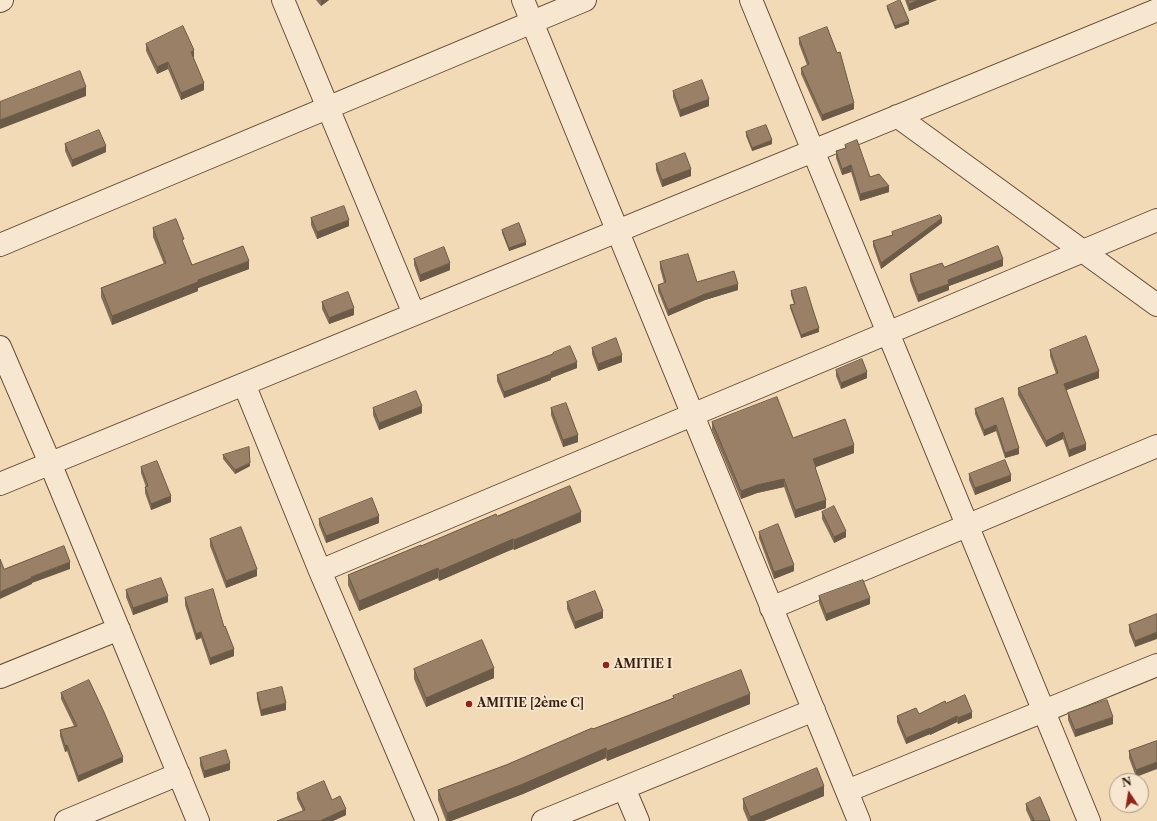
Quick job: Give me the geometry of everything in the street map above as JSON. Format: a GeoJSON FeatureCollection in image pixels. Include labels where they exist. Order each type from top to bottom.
{"type":"FeatureCollection","features":[{"type":"Feature","properties":{"kind":"street"},"geometry":{"type":"LineString","coordinates":[[283,0],[414,314]]}},
{"type":"Feature","properties":{"kind":"street"},"geometry":{"type":"LineString","coordinates":[[523,0],[859,821]]}},
{"type":"Feature","properties":{"kind":"street"},"geometry":{"type":"LineString","coordinates":[[0,245],[585,0]]}},
{"type":"Feature","properties":{"kind":"street"},"geometry":{"type":"LineString","coordinates":[[751,0],[1089,821]]}},
{"type":"Feature","properties":{"kind":"street"},"geometry":{"type":"LineString","coordinates":[[0,484],[1157,10]]}},
{"type":"Feature","properties":{"kind":"street"},"geometry":{"type":"LineString","coordinates":[[897,116],[1157,305]]}},
{"type":"Feature","properties":{"kind":"street"},"geometry":{"type":"LineString","coordinates":[[320,571],[1157,220]]}},
{"type":"Feature","properties":{"kind":"street"},"geometry":{"type":"LineString","coordinates":[[0,347],[50,463],[198,821]]}},
{"type":"Feature","properties":{"kind":"street"},"geometry":{"type":"LineString","coordinates":[[244,384],[320,571],[426,821]]}},
{"type":"Feature","properties":{"kind":"street"},"geometry":{"type":"LineString","coordinates":[[772,608],[1157,446]]}},
{"type":"Feature","properties":{"kind":"street"},"geometry":{"type":"LineString","coordinates":[[0,677],[119,629]]}},
{"type":"Feature","properties":{"kind":"street"},"geometry":{"type":"LineString","coordinates":[[846,790],[1157,665]]}},
{"type":"Feature","properties":{"kind":"street"},"geometry":{"type":"LineString","coordinates":[[543,821],[814,710]]}},
{"type":"Feature","properties":{"kind":"street"},"geometry":{"type":"LineString","coordinates":[[66,821],[179,774]]}},
{"type":"Feature","properties":{"kind":"street"},"geometry":{"type":"LineString","coordinates":[[624,788],[638,821]]}},
{"type":"Feature","properties":{"kind":"building"},"geometry":{"type":"Polygon","coordinates":[[[900,0],[909,21],[895,26],[887,6],[900,0]]]}},
{"type":"Feature","properties":{"kind":"building"},"geometry":{"type":"Polygon","coordinates":[[[908,0],[919,0],[909,4],[908,0]]]}},
{"type":"Feature","properties":{"kind":"building"},"geometry":{"type":"Polygon","coordinates":[[[183,26],[194,50],[191,52],[204,83],[181,93],[168,62],[157,67],[146,44],[183,26]]]}},
{"type":"Feature","properties":{"kind":"building"},"geometry":{"type":"Polygon","coordinates":[[[827,27],[837,53],[840,52],[854,103],[822,115],[801,68],[809,64],[799,38],[827,27]]]}},
{"type":"Feature","properties":{"kind":"building"},"geometry":{"type":"Polygon","coordinates":[[[80,71],[86,87],[0,120],[0,102],[80,71]]]}},
{"type":"Feature","properties":{"kind":"building"},"geometry":{"type":"Polygon","coordinates":[[[702,80],[709,99],[680,110],[673,91],[702,80]]]}},
{"type":"Feature","properties":{"kind":"building"},"geometry":{"type":"Polygon","coordinates":[[[766,125],[772,140],[752,148],[746,132],[766,125]]]}},
{"type":"Feature","properties":{"kind":"building"},"geometry":{"type":"Polygon","coordinates":[[[99,130],[106,146],[72,160],[65,144],[99,130]]]}},
{"type":"Feature","properties":{"kind":"building"},"geometry":{"type":"Polygon","coordinates":[[[857,140],[870,177],[879,174],[889,186],[860,194],[851,165],[842,169],[836,151],[846,148],[845,145],[857,140]]]}},
{"type":"Feature","properties":{"kind":"building"},"geometry":{"type":"Polygon","coordinates":[[[685,153],[691,169],[662,180],[656,164],[685,153]]]}},
{"type":"Feature","properties":{"kind":"building"},"geometry":{"type":"Polygon","coordinates":[[[344,206],[349,220],[317,232],[311,218],[344,206]]]}},
{"type":"Feature","properties":{"kind":"building"},"geometry":{"type":"Polygon","coordinates":[[[940,215],[942,218],[881,263],[873,241],[893,235],[892,232],[940,215]]]}},
{"type":"Feature","properties":{"kind":"building"},"geometry":{"type":"Polygon","coordinates":[[[176,219],[184,239],[182,240],[192,265],[243,246],[249,261],[198,280],[198,282],[112,316],[101,288],[166,263],[153,228],[176,219]]]}},
{"type":"Feature","properties":{"kind":"building"},"geometry":{"type":"Polygon","coordinates":[[[519,223],[526,242],[509,248],[502,230],[519,223]]]}},
{"type":"Feature","properties":{"kind":"building"},"geometry":{"type":"Polygon","coordinates":[[[998,246],[1003,259],[948,280],[949,284],[918,295],[910,274],[942,263],[944,267],[998,246]]]}},
{"type":"Feature","properties":{"kind":"building"},"geometry":{"type":"Polygon","coordinates":[[[444,247],[450,263],[420,275],[414,259],[444,247]]]}},
{"type":"Feature","properties":{"kind":"building"},"geometry":{"type":"Polygon","coordinates":[[[688,254],[697,282],[734,271],[738,284],[705,294],[668,310],[658,285],[666,282],[660,262],[688,254]]]}},
{"type":"Feature","properties":{"kind":"building"},"geometry":{"type":"Polygon","coordinates":[[[806,287],[819,328],[801,335],[790,305],[795,304],[791,291],[806,287]]]}},
{"type":"Feature","properties":{"kind":"building"},"geometry":{"type":"Polygon","coordinates":[[[348,292],[354,308],[329,318],[322,302],[348,292]]]}},
{"type":"Feature","properties":{"kind":"building"},"geometry":{"type":"Polygon","coordinates":[[[1086,336],[1099,371],[1064,384],[1086,444],[1069,450],[1063,432],[1046,441],[1018,388],[1058,373],[1050,350],[1086,336]]]}},
{"type":"Feature","properties":{"kind":"building"},"geometry":{"type":"Polygon","coordinates":[[[616,338],[622,355],[598,364],[592,348],[616,338]]]}},
{"type":"Feature","properties":{"kind":"building"},"geometry":{"type":"Polygon","coordinates":[[[570,346],[577,362],[551,372],[551,374],[504,392],[497,375],[570,346]]]}},
{"type":"Feature","properties":{"kind":"building"},"geometry":{"type":"Polygon","coordinates":[[[862,359],[867,372],[841,383],[836,370],[862,359]]]}},
{"type":"Feature","properties":{"kind":"building"},"geometry":{"type":"Polygon","coordinates":[[[416,391],[422,406],[379,423],[373,408],[416,391]]]}},
{"type":"Feature","properties":{"kind":"building"},"geometry":{"type":"Polygon","coordinates":[[[777,397],[793,438],[845,419],[854,445],[813,459],[826,500],[795,510],[784,479],[757,485],[741,491],[712,422],[777,397]]]}},
{"type":"Feature","properties":{"kind":"building"},"geometry":{"type":"Polygon","coordinates":[[[1003,398],[1019,448],[1005,453],[996,425],[984,430],[975,409],[1003,398]]]}},
{"type":"Feature","properties":{"kind":"building"},"geometry":{"type":"Polygon","coordinates":[[[566,403],[578,435],[563,440],[551,408],[566,403]]]}},
{"type":"Feature","properties":{"kind":"building"},"geometry":{"type":"Polygon","coordinates":[[[249,447],[250,463],[235,470],[223,455],[249,447]]]}},
{"type":"Feature","properties":{"kind":"building"},"geometry":{"type":"Polygon","coordinates":[[[1005,460],[1011,475],[975,488],[969,474],[1005,460]]]}},
{"type":"Feature","properties":{"kind":"building"},"geometry":{"type":"Polygon","coordinates":[[[157,461],[171,496],[151,504],[145,487],[148,486],[141,467],[157,461]]]}},
{"type":"Feature","properties":{"kind":"building"},"geometry":{"type":"Polygon","coordinates":[[[570,486],[581,512],[439,571],[438,568],[359,601],[348,575],[496,514],[497,516],[570,486]]]}},
{"type":"Feature","properties":{"kind":"building"},"geometry":{"type":"Polygon","coordinates":[[[372,498],[379,516],[326,536],[319,519],[372,498]]]}},
{"type":"Feature","properties":{"kind":"building"},"geometry":{"type":"Polygon","coordinates":[[[834,506],[846,531],[834,537],[822,512],[834,506]]]}},
{"type":"Feature","properties":{"kind":"building"},"geometry":{"type":"Polygon","coordinates":[[[778,524],[794,565],[774,572],[759,532],[778,524]]]}},
{"type":"Feature","properties":{"kind":"building"},"geometry":{"type":"Polygon","coordinates":[[[241,527],[257,569],[226,581],[210,539],[241,527]]]}},
{"type":"Feature","properties":{"kind":"building"},"geometry":{"type":"Polygon","coordinates":[[[64,546],[70,562],[31,577],[32,578],[0,592],[0,559],[4,569],[64,546]]]}},
{"type":"Feature","properties":{"kind":"building"},"geometry":{"type":"Polygon","coordinates":[[[161,578],[168,596],[133,608],[126,590],[161,578]]]}},
{"type":"Feature","properties":{"kind":"building"},"geometry":{"type":"Polygon","coordinates":[[[863,580],[870,598],[826,614],[819,596],[863,580]]]}},
{"type":"Feature","properties":{"kind":"building"},"geometry":{"type":"Polygon","coordinates":[[[213,589],[224,627],[225,626],[234,649],[210,658],[201,632],[196,634],[185,598],[213,589]]]}},
{"type":"Feature","properties":{"kind":"building"},"geometry":{"type":"Polygon","coordinates":[[[595,591],[603,611],[575,622],[567,602],[595,591]]]}},
{"type":"Feature","properties":{"kind":"building"},"geometry":{"type":"Polygon","coordinates":[[[1157,614],[1157,632],[1135,641],[1129,625],[1157,614]]]}},
{"type":"Feature","properties":{"kind":"building"},"geometry":{"type":"Polygon","coordinates":[[[482,640],[494,668],[426,698],[414,669],[482,640]]]}},
{"type":"Feature","properties":{"kind":"building"},"geometry":{"type":"Polygon","coordinates":[[[741,670],[750,694],[607,751],[606,748],[523,784],[447,813],[438,790],[506,765],[592,728],[593,729],[674,698],[673,696],[741,670]]]}},
{"type":"Feature","properties":{"kind":"building"},"geometry":{"type":"Polygon","coordinates":[[[89,680],[123,757],[78,776],[60,730],[77,726],[61,693],[89,680]]]}},
{"type":"Feature","properties":{"kind":"building"},"geometry":{"type":"Polygon","coordinates":[[[282,687],[286,703],[261,710],[257,693],[282,687]]]}},
{"type":"Feature","properties":{"kind":"building"},"geometry":{"type":"Polygon","coordinates":[[[965,695],[972,712],[958,718],[957,716],[930,729],[906,738],[897,716],[916,708],[919,714],[945,701],[946,703],[965,695]]]}},
{"type":"Feature","properties":{"kind":"building"},"geometry":{"type":"Polygon","coordinates":[[[1107,700],[1113,717],[1075,730],[1068,713],[1107,700]]]}},
{"type":"Feature","properties":{"kind":"building"},"geometry":{"type":"Polygon","coordinates":[[[1157,741],[1157,762],[1136,770],[1129,751],[1157,741]]]}},
{"type":"Feature","properties":{"kind":"building"},"geometry":{"type":"Polygon","coordinates":[[[226,750],[230,763],[204,771],[200,758],[226,750]]]}},
{"type":"Feature","properties":{"kind":"building"},"geometry":{"type":"Polygon","coordinates":[[[817,768],[824,786],[750,817],[743,799],[817,768]]]}},
{"type":"Feature","properties":{"kind":"building"},"geometry":{"type":"Polygon","coordinates":[[[324,781],[332,800],[340,796],[346,809],[320,821],[277,821],[305,810],[297,793],[324,781]]]}},
{"type":"Feature","properties":{"kind":"building"},"geometry":{"type":"Polygon","coordinates":[[[1040,797],[1050,821],[1032,821],[1034,820],[1026,804],[1040,797]]]}},
{"type":"Feature","properties":{"kind":"place","name":"AMITIE I"},"geometry":{"type":"Point","coordinates":[606,665]}},
{"type":"Feature","properties":{"kind":"place","name":"AMITIE [2ème C]"},"geometry":{"type":"Point","coordinates":[469,704]}}]}
